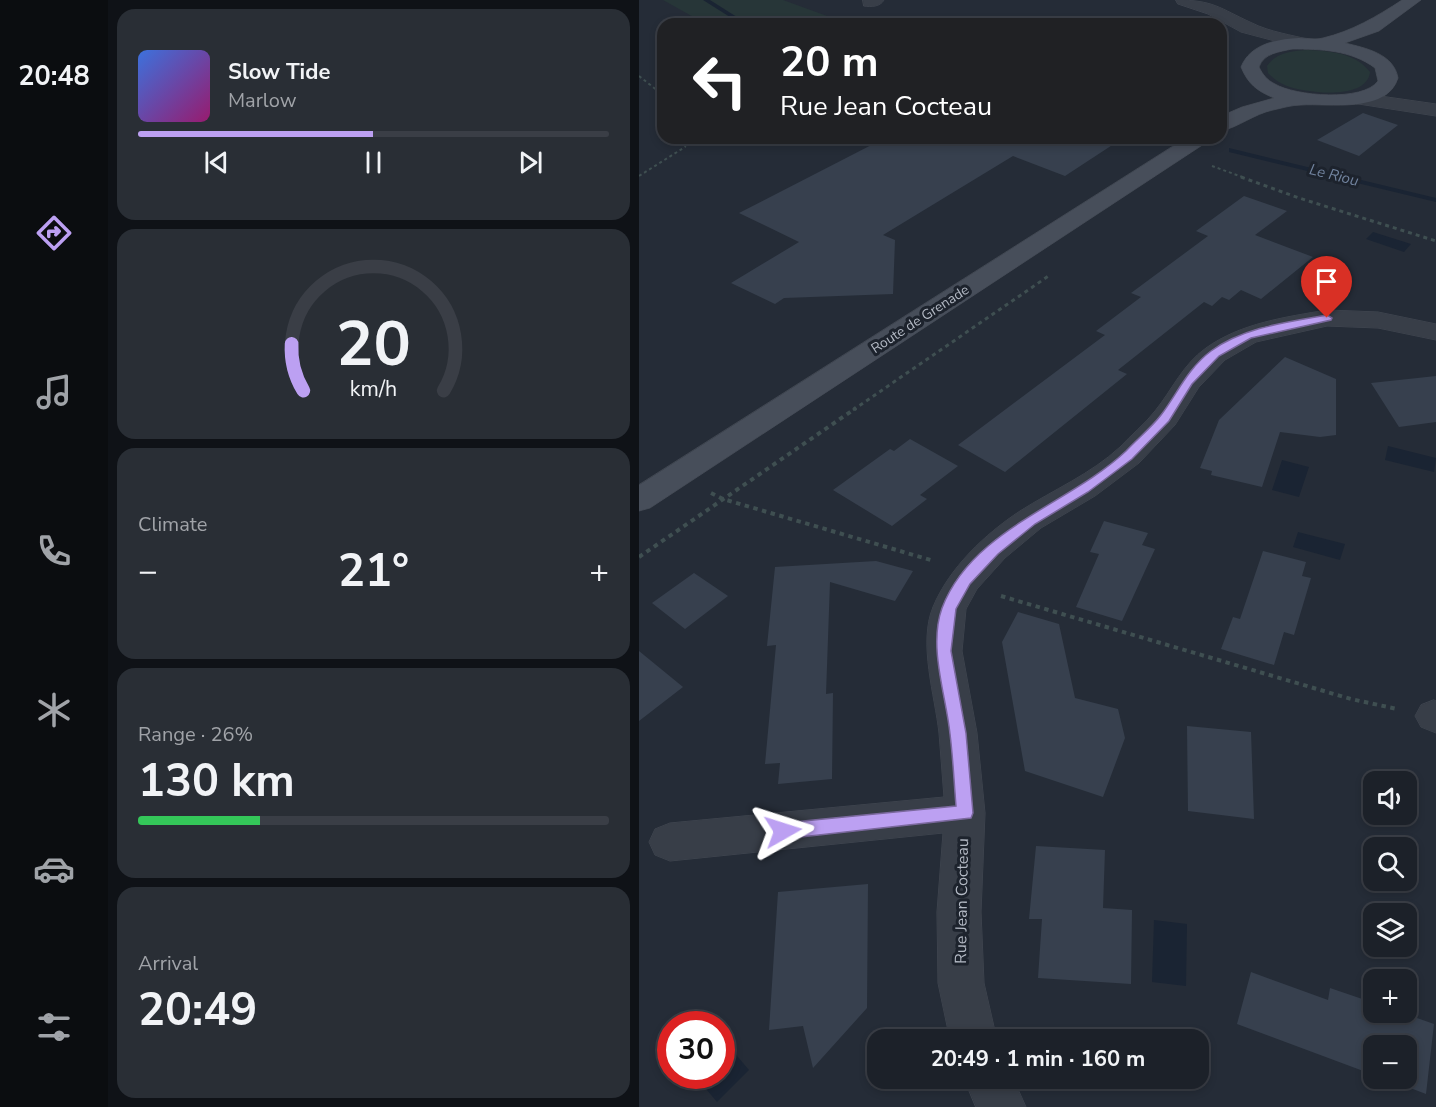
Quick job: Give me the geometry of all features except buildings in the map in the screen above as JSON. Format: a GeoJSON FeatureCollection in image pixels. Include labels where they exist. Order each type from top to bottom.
{"type":"FeatureCollection","features":[{"type":"Feature","properties":{"kind":"main road"},"geometry":{"type":"LineString","coordinates":[[1324,44],[1373,27],[1413,0]]}},
{"type":"Feature","properties":{"kind":"main road"},"geometry":{"type":"LineString","coordinates":[[1373,27],[1373,58]]}},
{"type":"Feature","properties":{"kind":"main road"},"geometry":{"type":"LineString","coordinates":[[1324,44],[1373,58],[1386,69],[1389,79],[1380,91],[1359,99],[1327,101],[1304,99],[1275,91],[1256,79],[1250,71],[1250,63],[1261,53],[1280,46],[1324,44]]}},
{"type":"Feature","properties":{"kind":"main road"},"geometry":{"type":"LineString","coordinates":[[1227,121],[1253,93],[1256,79]]}},
{"type":"Feature","properties":{"kind":"main road"},"geometry":{"type":"LineString","coordinates":[[1227,121],[1259,107],[1304,99]]}},
{"type":"Feature","properties":{"kind":"main road","name":"Route de Grenade"},"geometry":{"type":"LineString","coordinates":[[639,500],[1191,144]]}},
{"type":"Feature","properties":{"kind":"street"},"geometry":{"type":"LineString","coordinates":[[1184,0],[1214,10],[1247,28],[1305,44]]}},
{"type":"Feature","properties":{"kind":"street"},"geometry":{"type":"LineString","coordinates":[[1247,28],[1261,53]]}},
{"type":"Feature","properties":{"kind":"street"},"geometry":{"type":"LineString","coordinates":[[1389,79],[1436,108]]}},
{"type":"Feature","properties":{"kind":"street"},"geometry":{"type":"LineString","coordinates":[[1359,99],[1436,108]]}},
{"type":"Feature","properties":{"kind":"street","name":"Rue Jean Cocteau"},"geometry":{"type":"LineString","coordinates":[[971,1029],[961,983],[959,912],[965,813],[958,733],[944,651],[949,609],[965,580],[993,550],[1030,520],[1084,488],[1128,456],[1165,418],[1188,382],[1215,354],[1247,336],[1287,325],[1327,318],[1378,320],[1436,332]]}},
{"type":"Feature","properties":{"kind":"street"},"geometry":{"type":"LineString","coordinates":[[670,842],[965,813]]}},
{"type":"Feature","properties":{"kind":"street"},"geometry":{"type":"LineString","coordinates":[[993,1089],[1001,1107]]}},
{"type":"Feature","properties":{"kind":"path"},"geometry":{"type":"LineString","coordinates":[[639,76],[657,90]]}},
{"type":"Feature","properties":{"kind":"path"},"geometry":{"type":"LineString","coordinates":[[639,176],[685,147],[686,144]]}},
{"type":"Feature","properties":{"kind":"path"},"geometry":{"type":"LineString","coordinates":[[1211,165],[1299,198],[1436,241]]}},
{"type":"Feature","properties":{"kind":"path"},"geometry":{"type":"LineString","coordinates":[[639,556],[1059,270]]}},
{"type":"Feature","properties":{"kind":"path"},"geometry":{"type":"LineString","coordinates":[[706,490],[723,499],[944,564],[965,580],[992,593],[1351,699],[1435,716]]}},
{"type":"Feature","properties":{"kind":"shaded area"},"geometry":{"type":"Polygon","coordinates":[[[663,0],[783,0],[832,18],[695,18],[663,0]]]}},
{"type":"Feature","properties":{"kind":"shaded area"},"geometry":{"type":"Polygon","coordinates":[[[1308,50],[1342,54],[1357,61],[1370,72],[1366,81],[1358,87],[1335,92],[1296,89],[1276,80],[1268,73],[1267,66],[1280,55],[1308,50]]]}},
{"type":"Feature","properties":{"kind":"water"},"geometry":{"type":"Polygon","coordinates":[[[1373,232],[1411,244],[1404,252],[1366,239],[1373,232]]]}},
{"type":"Feature","properties":{"kind":"water"},"geometry":{"type":"Polygon","coordinates":[[[1388,446],[1436,458],[1434,472],[1385,460],[1388,446]]]}},
{"type":"Feature","properties":{"kind":"water"},"geometry":{"type":"Polygon","coordinates":[[[1282,460],[1309,467],[1299,497],[1272,490],[1282,460]]]}},
{"type":"Feature","properties":{"kind":"water"},"geometry":{"type":"Polygon","coordinates":[[[1298,532],[1345,544],[1340,560],[1293,547],[1298,532]]]}},
{"type":"Feature","properties":{"kind":"water"},"geometry":{"type":"Polygon","coordinates":[[[1154,920],[1187,924],[1186,986],[1152,982],[1154,920]]]}},
{"type":"Feature","properties":{"kind":"water"},"geometry":{"type":"Polygon","coordinates":[[[735,1053],[749,1070],[735,1084],[735,1053]]]}},
{"type":"Feature","properties":{"kind":"water"},"geometry":{"type":"Polygon","coordinates":[[[706,1089],[730,1089],[717,1102],[706,1089]]]}},
{"type":"Feature","properties":{"kind":"waterway","name":"Le Riou"},"geometry":{"type":"LineString","coordinates":[[706,0],[735,18]]}},
{"type":"Feature","properties":{"kind":"waterway","name":"Le Riou"},"geometry":{"type":"LineString","coordinates":[[1232,150],[1436,200]]}},
{"type":"Feature","properties":{"kind":"route"},"geometry":{"type":"LineString","coordinates":[[783,831],[965,813],[958,733],[944,651],[949,609],[965,580],[993,550],[1030,520],[1084,488],[1128,456],[1165,418],[1188,382],[1215,354],[1247,336],[1287,325],[1327,318]]}}]}
